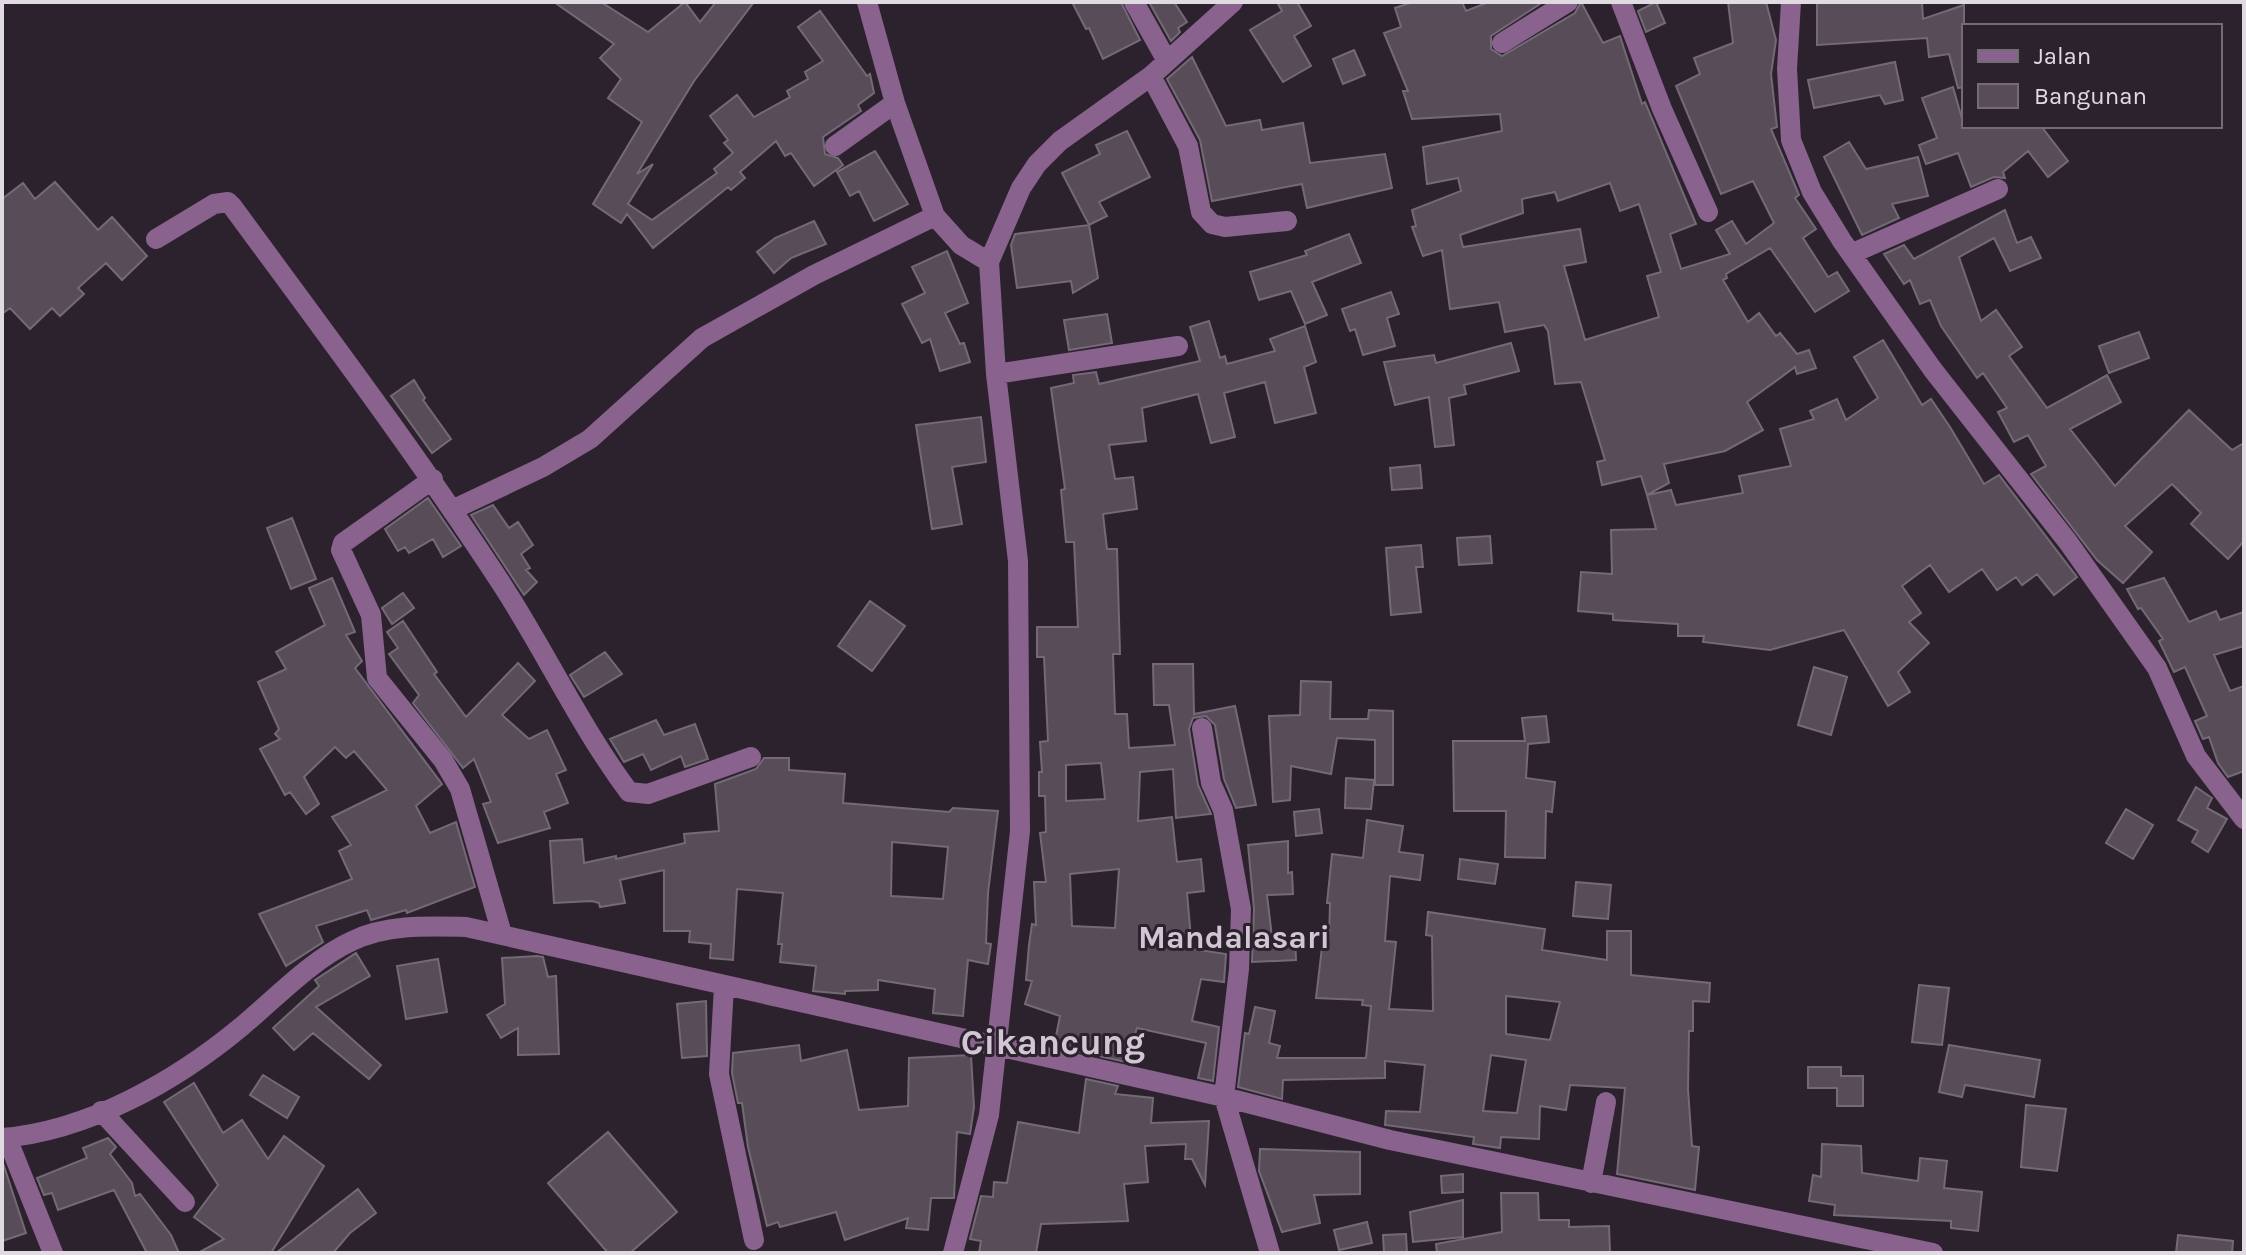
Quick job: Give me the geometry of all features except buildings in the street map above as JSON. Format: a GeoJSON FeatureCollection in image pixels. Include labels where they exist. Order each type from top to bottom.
{"type":"FeatureCollection","features":[{"type":"Feature","properties":{"kind":"street"},"geometry":{"type":"LineString","coordinates":[[867,2],[895,103],[935,216],[961,245],[989,262]]}},
{"type":"Feature","properties":{"kind":"street"},"geometry":{"type":"LineString","coordinates":[[1134,2],[1167,61]]}},
{"type":"Feature","properties":{"kind":"street"},"geometry":{"type":"LineString","coordinates":[[953,1253],[989,1115],[999,1047],[1020,831],[1018,561],[996,374],[989,262],[1021,188],[1037,164],[1060,141],[1151,76],[1233,2]]}},
{"type":"Feature","properties":{"kind":"street"},"geometry":{"type":"LineString","coordinates":[[1502,43],[1568,2]]}},
{"type":"Feature","properties":{"kind":"street"},"geometry":{"type":"LineString","coordinates":[[1621,2],[1662,109],[1708,212]]}},
{"type":"Feature","properties":{"kind":"street"},"geometry":{"type":"LineString","coordinates":[[1791,2],[1787,81],[1791,140],[1812,192],[1851,254],[1933,370],[2068,542],[2157,668],[2196,756],[2244,819]]}},
{"type":"Feature","properties":{"kind":"street"},"geometry":{"type":"LineString","coordinates":[[1151,76],[1188,146],[1201,212],[1212,224],[1225,227],[1287,221]]}},
{"type":"Feature","properties":{"kind":"street"},"geometry":{"type":"LineString","coordinates":[[835,146],[895,103]]}},
{"type":"Feature","properties":{"kind":"street"},"geometry":{"type":"LineString","coordinates":[[1851,254],[1998,189]]}},
{"type":"Feature","properties":{"kind":"street"},"geometry":{"type":"LineString","coordinates":[[156,239],[214,204],[228,202],[433,479],[517,608],[573,711],[629,792],[648,794],[751,757]]}},
{"type":"Feature","properties":{"kind":"street"},"geometry":{"type":"LineString","coordinates":[[452,510],[543,467],[590,439],[702,338],[814,275],[935,216]]}},
{"type":"Feature","properties":{"kind":"street"},"geometry":{"type":"LineString","coordinates":[[996,374],[1178,346]]}},
{"type":"Feature","properties":{"kind":"street"},"geometry":{"type":"LineString","coordinates":[[433,479],[343,543],[341,550],[371,615],[377,678],[443,760],[460,789],[502,934]]}},
{"type":"Feature","properties":{"kind":"street"},"geometry":{"type":"LineString","coordinates":[[1202,728],[1211,783],[1223,810],[1241,909],[1239,969],[1224,1097],[1270,1253]]}},
{"type":"Feature","properties":{"kind":"street"},"geometry":{"type":"LineString","coordinates":[[53,1253],[5,1138],[52,1131],[101,1111],[202,1058],[328,954],[354,940],[391,929],[426,926],[502,934],[1224,1097],[1390,1140],[1933,1253]]}},
{"type":"Feature","properties":{"kind":"street"},"geometry":{"type":"LineString","coordinates":[[724,986],[719,1074],[754,1240]]}},
{"type":"Feature","properties":{"kind":"street"},"geometry":{"type":"LineString","coordinates":[[1591,1183],[1606,1102]]}},
{"type":"Feature","properties":{"kind":"street"},"geometry":{"type":"LineString","coordinates":[[101,1111],[185,1202]]}},
{"type":"Feature","properties":{"kind":"district","name":"Mandalasari"},"geometry":{"type":"Point","coordinates":[1234,937]}},
{"type":"Feature","properties":{"kind":"district","name":"Cikancung"},"geometry":{"type":"Point","coordinates":[1053,1042]}}]}
